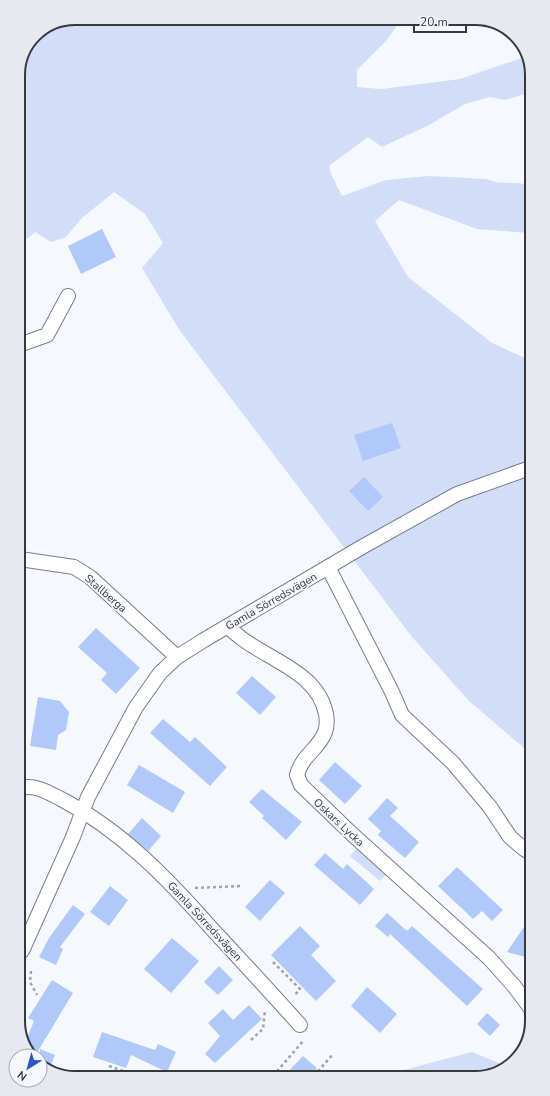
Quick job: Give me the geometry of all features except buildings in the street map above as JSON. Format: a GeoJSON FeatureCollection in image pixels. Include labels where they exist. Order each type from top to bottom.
{"type":"FeatureCollection","features":[{"type":"Feature","properties":{"kind":"street"},"geometry":{"type":"LineString","coordinates":[[25,343],[47,335],[68,296]]}},
{"type":"Feature","properties":{"kind":"street","name":"Gamla Sörredsvägen"},"geometry":{"type":"LineString","coordinates":[[25,944],[73,837],[82,812],[106,762],[136,707],[160,673],[177,657],[228,626],[457,494],[525,470]]}},
{"type":"Feature","properties":{"kind":"street","name":"Stallberga"},"geometry":{"type":"LineString","coordinates":[[25,560],[74,567],[90,577],[177,657]]}},
{"type":"Feature","properties":{"kind":"street"},"geometry":{"type":"LineString","coordinates":[[328,567],[391,690],[402,715],[457,769],[490,807],[510,837],[525,850]]}},
{"type":"Feature","properties":{"kind":"street","name":"Oskars Lycka"},"geometry":{"type":"LineString","coordinates":[[228,626],[236,635],[290,668],[304,679],[324,704],[327,720],[325,732],[302,762],[297,775],[301,785],[353,835],[488,958],[525,1001]]}},
{"type":"Feature","properties":{"kind":"street","name":"Gamla Sörredsvägen"},"geometry":{"type":"LineString","coordinates":[[25,788],[31,787],[45,791],[82,812],[142,855],[176,888],[300,1025]]}},
{"type":"Feature","properties":{"kind":"path"},"geometry":{"type":"LineString","coordinates":[[176,888],[241,886]]}},
{"type":"Feature","properties":{"kind":"path"},"geometry":{"type":"LineString","coordinates":[[273,962],[300,989],[283,1007]]}},
{"type":"Feature","properties":{"kind":"path"},"geometry":{"type":"LineString","coordinates":[[31,971],[30,982],[37,995]]}},
{"type":"Feature","properties":{"kind":"path"},"geometry":{"type":"LineString","coordinates":[[251,1040],[263,1029],[265,999],[271,993]]}},
{"type":"Feature","properties":{"kind":"path"},"geometry":{"type":"LineString","coordinates":[[277,1071],[305,1039]]}},
{"type":"Feature","properties":{"kind":"path"},"geometry":{"type":"LineString","coordinates":[[318,1071],[333,1054]]}},
{"type":"Feature","properties":{"kind":"path"},"geometry":{"type":"LineString","coordinates":[[109,1066],[123,1071]]}},
{"type":"Feature","properties":{"kind":"shaded area"},"geometry":{"type":"Polygon","coordinates":[[[75,25],[397,25],[387,40],[357,70],[357,87],[382,89],[460,79],[522,58],[525,75],[525,94],[505,100],[490,97],[465,104],[429,125],[382,147],[368,137],[329,166],[331,174],[342,196],[386,180],[428,176],[486,179],[495,182],[525,184],[525,233],[477,229],[399,200],[375,221],[408,277],[492,343],[525,358],[525,749],[469,701],[412,637],[180,331],[142,268],[163,243],[145,214],[114,192],[82,218],[66,237],[51,242],[35,232],[25,241],[25,72],[30,53],[35,45],[42,37],[59,28],[75,25]]]}},
{"type":"Feature","properties":{"kind":"shaded area"},"geometry":{"type":"Polygon","coordinates":[[[357,848],[387,874],[380,881],[350,856],[357,848]]]}},
{"type":"Feature","properties":{"kind":"shaded area"},"geometry":{"type":"Polygon","coordinates":[[[472,1052],[500,1064],[485,1070],[475,1071],[400,1071],[472,1052]]]}}]}
